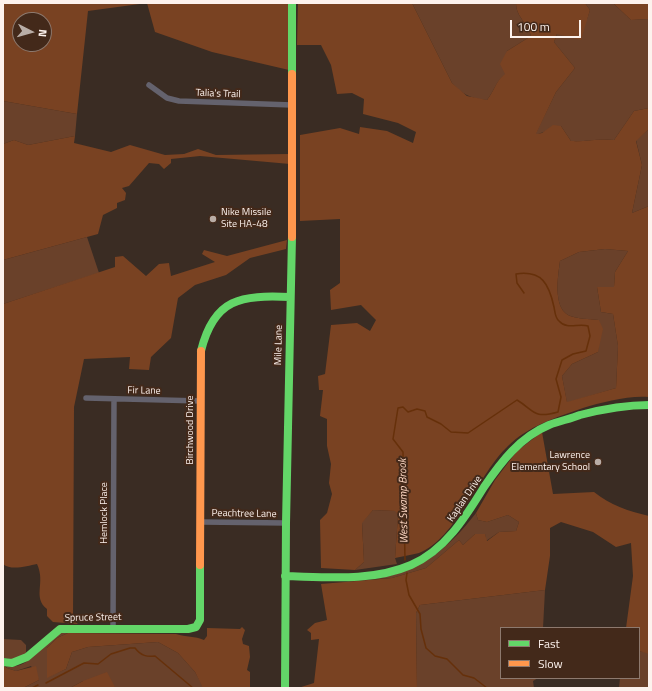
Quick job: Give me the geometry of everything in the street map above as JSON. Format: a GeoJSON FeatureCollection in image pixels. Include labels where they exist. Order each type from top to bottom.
{"type":"FeatureCollection","features":[{"type":"Feature","properties":{"kind":"street","name":"Mile Lane"},"geometry":{"type":"LineString","coordinates":[[285,688],[286,524],[293,208],[292,3]]}},
{"type":"Feature","properties":{"kind":"street","name":"Talia's Trail"},"geometry":{"type":"LineString","coordinates":[[148,84],[162,95],[179,101],[292,105]]}},
{"type":"Feature","properties":{"kind":"street","name":"Birchwood Drive"},"geometry":{"type":"LineString","coordinates":[[196,627],[200,620],[202,352],[204,338],[208,327],[217,314],[230,304],[245,297],[262,295],[290,297]]}},
{"type":"Feature","properties":{"kind":"street","name":"Fir Lane"},"geometry":{"type":"LineString","coordinates":[[86,398],[202,401]]}},
{"type":"Feature","properties":{"kind":"street","name":"Hemlock Place"},"geometry":{"type":"LineString","coordinates":[[113,628],[114,399]]}},
{"type":"Feature","properties":{"kind":"street","name":"Kaplan Drive"},"geometry":{"type":"LineString","coordinates":[[286,576],[371,575],[411,565],[440,546],[459,527],[494,472],[509,454],[531,435],[553,424],[602,409],[621,406],[649,405]]}},
{"type":"Feature","properties":{"kind":"street","name":"Peachtree Lane"},"geometry":{"type":"LineString","coordinates":[[201,522],[286,524]]}},
{"type":"Feature","properties":{"kind":"street","name":"Spruce Street"},"geometry":{"type":"LineString","coordinates":[[3,662],[13,664],[22,661],[49,635],[60,629],[188,629],[196,627]]}},
{"type":"Feature","properties":{"kind":"shaded area"},"geometry":{"type":"Polygon","coordinates":[[[3,3],[147,3],[88,11],[77,114],[3,101],[3,3]]]}},
{"type":"Feature","properties":{"kind":"shaded area"},"geometry":{"type":"Polygon","coordinates":[[[147,3],[288,3],[289,70],[212,52],[155,32],[147,3]]]}},
{"type":"Feature","properties":{"kind":"shaded area"},"geometry":{"type":"Polygon","coordinates":[[[298,3],[412,3],[452,83],[467,96],[487,100],[499,80],[505,74],[500,64],[507,51],[531,36],[518,12],[516,3],[585,3],[590,10],[581,40],[557,34],[554,42],[575,68],[556,92],[536,134],[542,133],[553,125],[561,126],[571,141],[603,139],[614,140],[634,111],[649,108],[649,129],[636,141],[642,165],[632,213],[649,206],[649,397],[625,398],[607,401],[573,411],[524,433],[508,446],[497,458],[456,520],[444,534],[432,545],[419,553],[395,558],[398,515],[395,511],[373,510],[362,523],[364,562],[355,570],[321,568],[320,520],[327,513],[332,494],[329,483],[331,464],[327,446],[327,419],[320,416],[323,390],[319,390],[318,376],[325,374],[331,325],[357,323],[370,331],[376,320],[361,305],[331,310],[330,290],[340,283],[340,219],[300,221],[300,135],[340,128],[359,134],[360,127],[387,131],[413,143],[416,132],[398,123],[363,114],[364,99],[352,93],[337,94],[331,65],[321,45],[297,45],[298,3]],[[605,249],[579,252],[560,261],[558,274],[558,298],[563,311],[568,315],[583,319],[599,320],[603,329],[598,352],[572,364],[562,376],[567,402],[616,388],[618,346],[613,314],[601,312],[597,287],[614,287],[615,272],[628,251],[605,249]]]}},
{"type":"Feature","properties":{"kind":"shaded area"},"geometry":{"type":"Polygon","coordinates":[[[412,3],[516,3],[518,12],[531,36],[507,51],[506,74],[497,83],[487,100],[472,97],[463,93],[452,83],[412,3]]]}},
{"type":"Feature","properties":{"kind":"shaded area"},"geometry":{"type":"Polygon","coordinates":[[[585,3],[613,3],[631,20],[649,19],[649,108],[634,111],[614,140],[603,139],[571,141],[561,126],[535,135],[556,92],[575,68],[554,42],[557,34],[587,19],[590,10],[585,3]]]}},
{"type":"Feature","properties":{"kind":"shaded area"},"geometry":{"type":"Polygon","coordinates":[[[613,3],[649,3],[649,19],[631,20],[613,3]]]}},
{"type":"Feature","properties":{"kind":"shaded area"},"geometry":{"type":"Polygon","coordinates":[[[3,101],[77,114],[75,136],[28,145],[14,140],[3,144],[3,101]]]}},
{"type":"Feature","properties":{"kind":"shaded area"},"geometry":{"type":"Polygon","coordinates":[[[649,129],[649,206],[632,213],[642,165],[636,140],[649,129]]]}},
{"type":"Feature","properties":{"kind":"shaded area"},"geometry":{"type":"Polygon","coordinates":[[[75,136],[74,143],[111,152],[130,145],[165,155],[184,154],[198,149],[216,155],[289,154],[290,164],[200,156],[171,159],[171,163],[164,169],[159,164],[149,163],[129,186],[122,188],[126,193],[125,200],[117,203],[117,208],[103,215],[98,234],[3,260],[3,144],[14,140],[28,145],[75,136]]]}},
{"type":"Feature","properties":{"kind":"shaded area"},"geometry":{"type":"Polygon","coordinates":[[[87,237],[99,273],[3,304],[3,260],[87,237]]]}},
{"type":"Feature","properties":{"kind":"shaded area"},"geometry":{"type":"Polygon","coordinates":[[[287,240],[286,249],[250,258],[226,275],[195,285],[178,298],[171,338],[151,357],[149,370],[129,369],[130,357],[84,359],[74,407],[73,620],[78,624],[53,622],[47,616],[47,609],[40,600],[40,577],[37,564],[15,568],[3,564],[3,304],[115,267],[115,257],[123,256],[146,276],[159,264],[169,263],[171,276],[215,262],[202,254],[204,250],[227,256],[287,240]]]}},
{"type":"Feature","properties":{"kind":"shaded area"},"geometry":{"type":"Polygon","coordinates":[[[605,249],[628,251],[615,272],[614,287],[597,287],[601,312],[613,314],[618,346],[616,388],[567,403],[562,376],[572,364],[598,352],[599,320],[575,317],[568,315],[563,311],[558,298],[558,274],[560,261],[579,252],[605,249]]]}},
{"type":"Feature","properties":{"kind":"shaded area"},"geometry":{"type":"Polygon","coordinates":[[[542,432],[553,494],[594,492],[606,501],[649,516],[649,654],[640,651],[640,627],[626,627],[633,576],[631,543],[616,547],[593,532],[561,522],[550,528],[550,556],[545,590],[420,605],[416,613],[417,688],[298,688],[314,683],[319,639],[311,640],[311,633],[307,630],[315,623],[327,620],[321,584],[392,578],[426,568],[459,540],[463,545],[475,534],[485,534],[487,541],[499,532],[516,531],[519,522],[508,515],[487,522],[478,520],[476,513],[495,480],[517,451],[542,432]]]}},
{"type":"Feature","properties":{"kind":"shaded area"},"geometry":{"type":"Polygon","coordinates":[[[373,510],[396,511],[398,516],[395,558],[397,564],[355,570],[364,562],[362,522],[373,510]]]}},
{"type":"Feature","properties":{"kind":"shaded area"},"geometry":{"type":"Polygon","coordinates":[[[476,513],[478,520],[487,522],[508,515],[519,522],[516,531],[499,532],[486,541],[485,534],[475,534],[463,545],[459,540],[426,568],[392,578],[375,579],[406,571],[432,557],[454,538],[476,513]]]}},
{"type":"Feature","properties":{"kind":"shaded area"},"geometry":{"type":"Polygon","coordinates":[[[545,590],[543,627],[500,627],[500,679],[536,679],[533,681],[534,688],[417,688],[416,613],[420,605],[545,590]]]}},
{"type":"Feature","properties":{"kind":"shaded area"},"geometry":{"type":"Polygon","coordinates":[[[242,627],[245,630],[242,639],[243,644],[249,646],[250,657],[247,670],[250,672],[250,688],[203,688],[195,672],[178,653],[158,642],[88,647],[72,652],[66,669],[47,678],[47,648],[57,638],[68,633],[176,634],[204,640],[207,636],[207,628],[240,629],[242,627]]]}},
{"type":"Feature","properties":{"kind":"shaded area"},"geometry":{"type":"Polygon","coordinates":[[[60,633],[68,633],[57,638],[47,648],[47,677],[66,669],[72,652],[88,647],[158,642],[178,653],[195,672],[204,688],[115,687],[83,681],[70,688],[23,688],[39,680],[31,666],[16,671],[7,668],[6,666],[18,666],[28,661],[60,633]]]}},
{"type":"Feature","properties":{"kind":"shaded area"},"geometry":{"type":"Polygon","coordinates":[[[3,639],[21,640],[26,645],[26,654],[18,660],[3,658],[3,639]]]}},
{"type":"Feature","properties":{"kind":"shaded area"},"geometry":{"type":"Polygon","coordinates":[[[640,651],[649,653],[649,688],[619,688],[620,679],[640,679],[640,651]]]}},
{"type":"Feature","properties":{"kind":"shaded area"},"geometry":{"type":"Polygon","coordinates":[[[3,665],[16,671],[36,666],[39,680],[23,688],[3,688],[3,665]]]}},
{"type":"Feature","properties":{"kind":"shaded area"},"geometry":{"type":"Polygon","coordinates":[[[107,672],[115,687],[133,688],[70,688],[83,681],[107,672]]]}},
{"type":"Feature","properties":{"kind":"waterway","name":"West Swamp Brook"},"geometry":{"type":"LineString","coordinates":[[405,560],[403,452],[393,439],[398,408],[403,407],[408,412],[417,409],[425,411],[427,417],[441,424],[451,432],[468,433],[517,400],[535,413],[544,415],[558,412],[561,397],[556,379],[562,360],[573,354],[586,351],[590,336],[588,326],[569,326],[562,324],[558,320],[555,315],[550,292],[543,280],[532,274],[516,274],[517,283],[524,293]]}},
{"type":"Feature","properties":{"kind":"waterway","name":"West Swamp Brook"},"geometry":{"type":"LineString","coordinates":[[407,573],[406,580],[409,595],[420,614],[421,629],[426,648],[435,656],[447,659],[463,675],[474,678],[487,688]]}},
{"type":"Feature","properties":{"kind":"waterway"},"geometry":{"type":"LineString","coordinates":[[46,683],[84,663],[98,664],[111,654],[130,648],[135,648],[144,655],[155,656],[193,688]]}},
{"type":"Feature","properties":{"kind":"waterway"},"geometry":{"type":"LineString","coordinates":[[32,688],[38,685]]}},
{"type":"Feature","properties":{"kind":"traffic: fast"},"geometry":{"type":"LineString","coordinates":[[292,3],[292,74]]}},
{"type":"Feature","properties":{"kind":"traffic: fast"},"geometry":{"type":"LineString","coordinates":[[285,688],[286,523],[292,237]]}},
{"type":"Feature","properties":{"kind":"traffic: fast"},"geometry":{"type":"LineString","coordinates":[[201,351],[207,333],[214,320],[222,310],[232,303],[257,297],[290,297]]}},
{"type":"Feature","properties":{"kind":"traffic: fast"},"geometry":{"type":"LineString","coordinates":[[285,576],[365,576],[381,574],[411,565],[423,559],[444,542],[462,521],[497,468],[512,451],[529,436],[549,425],[580,415],[614,408],[649,405]]}},
{"type":"Feature","properties":{"kind":"traffic: fast"},"geometry":{"type":"LineString","coordinates":[[3,662],[12,663],[27,657],[60,629],[188,629],[196,627],[200,620],[200,565]]}},
{"type":"Feature","properties":{"kind":"traffic: slow"},"geometry":{"type":"LineString","coordinates":[[292,74],[292,237]]}},
{"type":"Feature","properties":{"kind":"traffic: slow"},"geometry":{"type":"LineString","coordinates":[[200,565],[201,351]]}},
{"type":"Feature","properties":{"kind":"place","name":"Nike Missile Site HA-48"},"geometry":{"type":"Point","coordinates":[213,219]}},
{"type":"Feature","properties":{"kind":"place","name":"Lawrence Elementary School"},"geometry":{"type":"Point","coordinates":[598,462]}}]}
